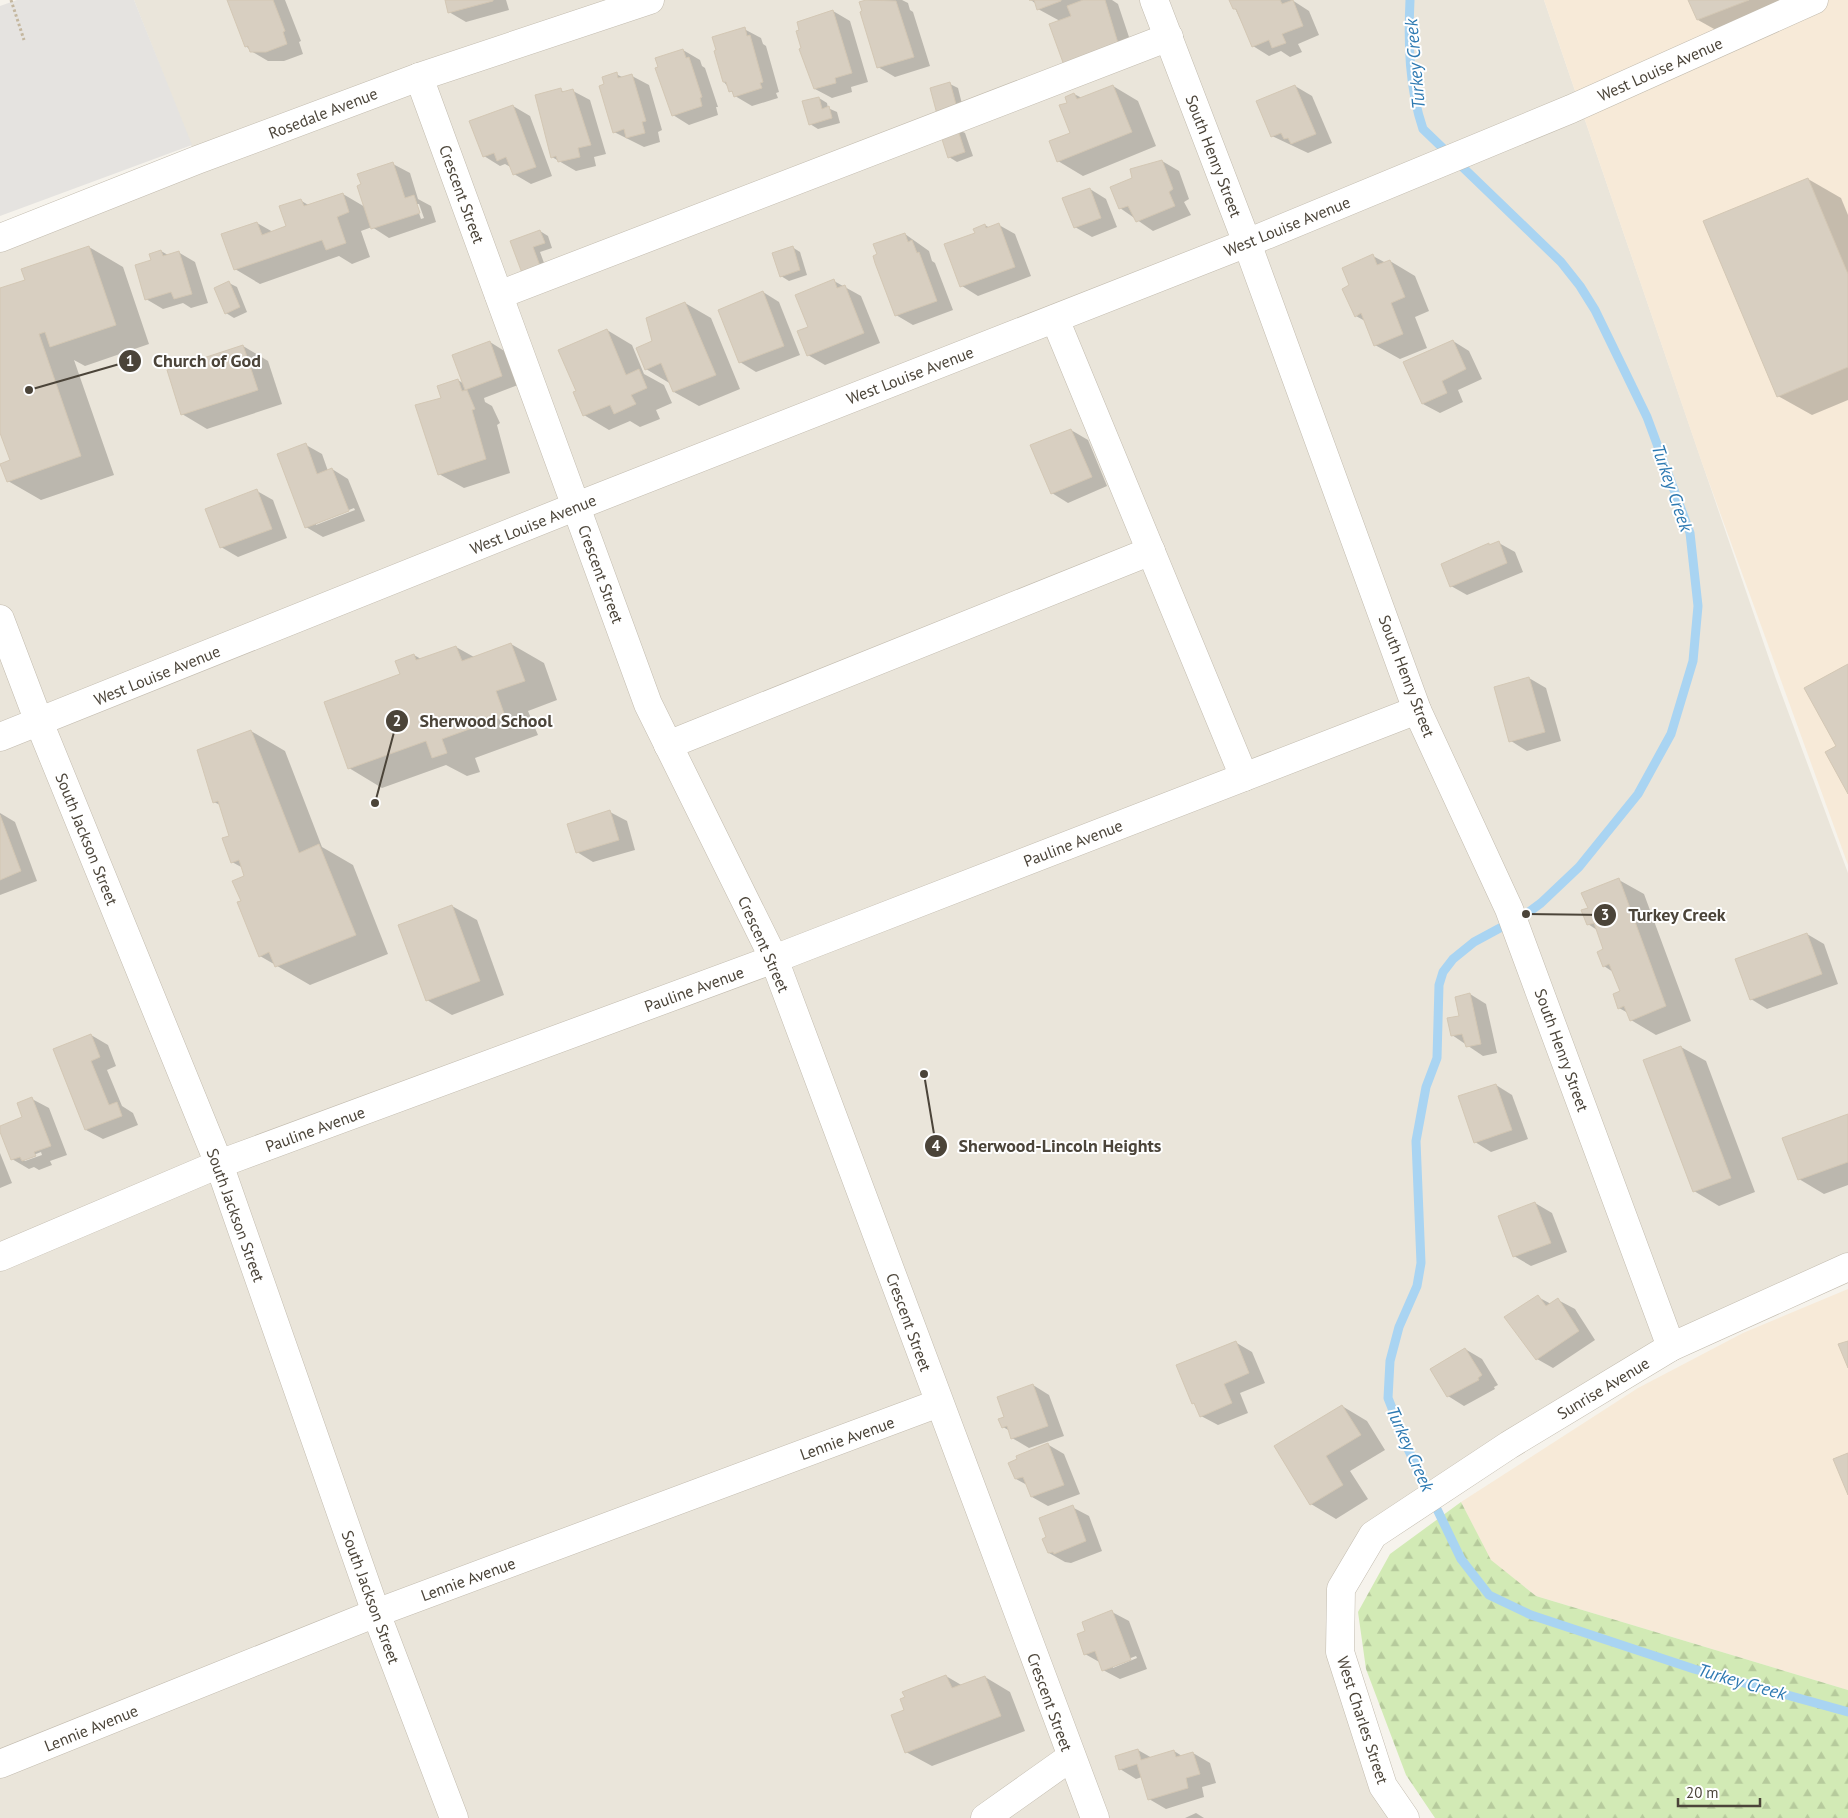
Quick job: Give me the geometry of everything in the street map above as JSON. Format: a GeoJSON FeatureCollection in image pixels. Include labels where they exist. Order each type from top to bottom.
{"type":"FeatureCollection","features":[{"type":"Feature","properties":{"kind":"street","name":"Rosedale Avenue"},"geometry":{"type":"LineString","coordinates":[[0,238],[198,160],[419,77],[650,0]]}},
{"type":"Feature","properties":{"kind":"street","name":"South Henry Street"},"geometry":{"type":"LineString","coordinates":[[1154,0],[1247,243],[1417,710],[1510,909],[1671,1347]]}},
{"type":"Feature","properties":{"kind":"street","name":"West Louise Avenue"},"geometry":{"type":"LineString","coordinates":[[0,737],[577,506],[1247,243],[1570,109],[1814,0]]}},
{"type":"Feature","properties":{"kind":"street"},"geometry":{"type":"LineString","coordinates":[[499,295],[1168,37]]}},
{"type":"Feature","properties":{"kind":"street","name":"Crescent Street"},"geometry":{"type":"LineString","coordinates":[[419,77],[648,704],[774,959],[1095,1818]]}},
{"type":"Feature","properties":{"kind":"street"},"geometry":{"type":"LineString","coordinates":[[1055,318],[1244,777]]}},
{"type":"Feature","properties":{"kind":"street"},"geometry":{"type":"LineString","coordinates":[[668,745],[1151,551]]}},
{"type":"Feature","properties":{"kind":"street","name":"South Jackson Street"},"geometry":{"type":"LineString","coordinates":[[0,619],[39,722],[220,1164],[376,1613],[454,1818]]}},
{"type":"Feature","properties":{"kind":"street","name":"Pauline Avenue"},"geometry":{"type":"LineString","coordinates":[[0,1257],[220,1164],[774,959],[1417,710]]}},
{"type":"Feature","properties":{"kind":"street","name":"Sunrise Avenue"},"geometry":{"type":"LineString","coordinates":[[1373,1535],[1510,1445],[1671,1347],[1848,1267]]}},
{"type":"Feature","properties":{"kind":"street","name":"Lennie Avenue"},"geometry":{"type":"LineString","coordinates":[[0,1764],[376,1613],[939,1403]]}},
{"type":"Feature","properties":{"kind":"street","name":"West Charles Street"},"geometry":{"type":"LineString","coordinates":[[1373,1535],[1341,1589],[1340,1652],[1383,1786],[1405,1818]]}},
{"type":"Feature","properties":{"kind":"street"},"geometry":{"type":"LineString","coordinates":[[985,1818],[1071,1757]]}},
{"type":"Feature","properties":{"kind":"path"},"geometry":{"type":"LineString","coordinates":[[11,0],[24,40]]}},
{"type":"Feature","properties":{"kind":"shaded area"},"geometry":{"type":"Polygon","coordinates":[[[17,0],[134,0],[192,145],[0,216],[0,6],[17,0]]]}},
{"type":"Feature","properties":{"kind":"shaded area"},"geometry":{"type":"Polygon","coordinates":[[[134,0],[1544,0],[1776,679],[1848,873],[1848,1275],[1671,1347],[1373,1535],[1341,1589],[1340,1652],[1405,1818],[0,1818],[0,238],[197,160],[134,0]]]}},
{"type":"Feature","properties":{"kind":"shaded area"},"geometry":{"type":"Polygon","coordinates":[[[1544,0],[1848,0],[1848,865],[1702,463],[1544,0]]]}},
{"type":"Feature","properties":{"kind":"shaded area"},"geometry":{"type":"Polygon","coordinates":[[[1848,1289],[1848,1690],[1536,1596],[1490,1560],[1461,1502],[1638,1388],[1743,1333],[1848,1289]]]}},
{"type":"Feature","properties":{"kind":"green space"},"geometry":{"type":"Polygon","coordinates":[[[1461,1502],[1491,1560],[1536,1596],[1848,1690],[1848,1818],[1435,1818],[1406,1775],[1366,1669],[1358,1612],[1390,1554],[1461,1502]]]}},
{"type":"Feature","properties":{"kind":"building"},"geometry":{"type":"Polygon","coordinates":[[[227,0],[273,0],[285,31],[283,32],[287,44],[266,52],[250,52],[248,46],[245,47],[227,0]]]}},
{"type":"Feature","properties":{"kind":"building"},"geometry":{"type":"Polygon","coordinates":[[[445,0],[493,0],[493,1],[448,13],[445,0]]]}},
{"type":"Feature","properties":{"kind":"building"},"geometry":{"type":"Polygon","coordinates":[[[866,0],[896,1],[914,57],[877,68],[860,12],[862,11],[859,2],[866,0]]]}},
{"type":"Feature","properties":{"kind":"building"},"geometry":{"type":"Polygon","coordinates":[[[1034,0],[1061,0],[1061,1],[1037,10],[1034,0]]]}},
{"type":"Feature","properties":{"kind":"building"},"geometry":{"type":"Polygon","coordinates":[[[1083,0],[1105,0],[1118,43],[1065,68],[1049,24],[1071,16],[1067,6],[1083,0]]]}},
{"type":"Feature","properties":{"kind":"building"},"geometry":{"type":"Polygon","coordinates":[[[1229,0],[1280,0],[1282,4],[1293,0],[1303,26],[1282,34],[1286,43],[1272,48],[1269,40],[1252,47],[1236,9],[1233,9],[1229,0]]]}},
{"type":"Feature","properties":{"kind":"building"},"geometry":{"type":"Polygon","coordinates":[[[1688,0],[1749,0],[1697,20],[1688,0]]]}},
{"type":"Feature","properties":{"kind":"building"},"geometry":{"type":"Polygon","coordinates":[[[833,10],[852,73],[835,78],[836,83],[814,89],[799,49],[801,48],[796,31],[799,30],[797,22],[833,10]]]}},
{"type":"Feature","properties":{"kind":"building"},"geometry":{"type":"Polygon","coordinates":[[[745,27],[747,36],[750,35],[763,82],[760,83],[762,88],[734,97],[732,91],[729,92],[726,82],[723,82],[712,37],[745,27]]]}},
{"type":"Feature","properties":{"kind":"building"},"geometry":{"type":"Polygon","coordinates":[[[683,49],[686,58],[689,57],[702,97],[700,98],[702,106],[672,116],[655,68],[658,67],[655,58],[683,49]]]}},
{"type":"Feature","properties":{"kind":"building"},"geometry":{"type":"Polygon","coordinates":[[[617,72],[618,78],[632,74],[646,121],[642,122],[645,133],[626,138],[624,129],[613,133],[599,86],[604,84],[602,77],[617,72]]]}},
{"type":"Feature","properties":{"kind":"building"},"geometry":{"type":"Polygon","coordinates":[[[950,82],[957,108],[937,114],[930,88],[950,82]]]}},
{"type":"Feature","properties":{"kind":"building"},"geometry":{"type":"Polygon","coordinates":[[[1113,85],[1132,132],[1057,162],[1049,141],[1070,133],[1059,105],[1067,103],[1065,97],[1074,93],[1077,99],[1113,85]]]}},
{"type":"Feature","properties":{"kind":"building"},"geometry":{"type":"Polygon","coordinates":[[[1295,85],[1316,134],[1291,144],[1288,138],[1284,139],[1281,133],[1271,137],[1256,101],[1295,85]]]}},
{"type":"Feature","properties":{"kind":"building"},"geometry":{"type":"Polygon","coordinates":[[[561,88],[562,92],[573,89],[591,145],[578,148],[580,157],[558,162],[556,156],[551,158],[535,95],[561,88]]]}},
{"type":"Feature","properties":{"kind":"building"},"geometry":{"type":"Polygon","coordinates":[[[819,97],[822,109],[829,106],[832,118],[809,125],[802,101],[819,97]]]}},
{"type":"Feature","properties":{"kind":"building"},"geometry":{"type":"Polygon","coordinates":[[[513,105],[536,167],[513,175],[506,157],[497,161],[494,153],[483,157],[469,121],[513,105]]]}},
{"type":"Feature","properties":{"kind":"building"},"geometry":{"type":"Polygon","coordinates":[[[957,127],[965,152],[948,158],[940,133],[957,127]]]}},
{"type":"Feature","properties":{"kind":"building"},"geometry":{"type":"Polygon","coordinates":[[[1162,160],[1173,189],[1169,192],[1175,206],[1136,222],[1128,206],[1119,209],[1110,187],[1132,178],[1130,169],[1162,160]]]}},
{"type":"Feature","properties":{"kind":"building"},"geometry":{"type":"Polygon","coordinates":[[[393,162],[405,198],[414,195],[420,213],[371,229],[357,186],[361,184],[357,174],[393,162]]]}},
{"type":"Feature","properties":{"kind":"building"},"geometry":{"type":"Polygon","coordinates":[[[1808,178],[1848,274],[1848,367],[1777,397],[1703,221],[1808,178]]]}},
{"type":"Feature","properties":{"kind":"building"},"geometry":{"type":"Polygon","coordinates":[[[1090,188],[1101,218],[1074,228],[1062,198],[1090,188]]]}},
{"type":"Feature","properties":{"kind":"building"},"geometry":{"type":"Polygon","coordinates":[[[343,193],[349,212],[337,217],[346,243],[326,250],[322,240],[234,270],[221,234],[257,222],[262,235],[286,226],[279,206],[301,199],[304,206],[343,193]]]}},
{"type":"Feature","properties":{"kind":"building"},"geometry":{"type":"Polygon","coordinates":[[[999,223],[1015,267],[960,287],[944,244],[975,233],[973,229],[985,224],[986,228],[999,223]]]}},
{"type":"Feature","properties":{"kind":"building"},"geometry":{"type":"Polygon","coordinates":[[[540,230],[545,243],[533,247],[540,266],[522,273],[510,241],[540,230]]]}},
{"type":"Feature","properties":{"kind":"building"},"geometry":{"type":"Polygon","coordinates":[[[905,233],[908,242],[912,240],[917,253],[919,252],[937,301],[895,316],[875,263],[873,256],[877,254],[873,244],[905,233]]]}},
{"type":"Feature","properties":{"kind":"building"},"geometry":{"type":"Polygon","coordinates":[[[89,246],[116,325],[50,347],[45,332],[39,334],[81,456],[7,482],[0,464],[10,460],[0,433],[0,288],[25,280],[21,269],[89,246]]]}},
{"type":"Feature","properties":{"kind":"building"},"geometry":{"type":"Polygon","coordinates":[[[793,246],[800,270],[780,277],[772,253],[793,246]]]}},
{"type":"Feature","properties":{"kind":"building"},"geometry":{"type":"Polygon","coordinates":[[[161,250],[163,256],[179,251],[192,294],[174,299],[171,292],[145,300],[135,265],[151,260],[149,254],[161,250]]]}},
{"type":"Feature","properties":{"kind":"building"},"geometry":{"type":"Polygon","coordinates":[[[1373,254],[1377,265],[1390,260],[1405,297],[1391,303],[1403,334],[1374,346],[1361,313],[1355,317],[1342,289],[1349,285],[1342,268],[1373,254]]]}},
{"type":"Feature","properties":{"kind":"building"},"geometry":{"type":"Polygon","coordinates":[[[834,279],[837,288],[845,285],[864,333],[807,356],[797,331],[808,327],[795,295],[834,279]]]}},
{"type":"Feature","properties":{"kind":"building"},"geometry":{"type":"Polygon","coordinates":[[[229,281],[240,307],[225,314],[214,288],[229,281]]]}},
{"type":"Feature","properties":{"kind":"building"},"geometry":{"type":"Polygon","coordinates":[[[763,291],[784,346],[739,363],[718,310],[763,291]]]}},
{"type":"Feature","properties":{"kind":"building"},"geometry":{"type":"Polygon","coordinates":[[[685,302],[716,375],[673,392],[661,363],[645,370],[636,348],[652,341],[646,318],[685,302]]]}},
{"type":"Feature","properties":{"kind":"building"},"geometry":{"type":"Polygon","coordinates":[[[607,329],[626,375],[639,369],[647,388],[631,395],[636,404],[614,414],[610,405],[583,416],[573,392],[576,391],[558,350],[607,329]]]}},
{"type":"Feature","properties":{"kind":"building"},"geometry":{"type":"Polygon","coordinates":[[[1453,340],[1466,369],[1442,381],[1447,393],[1422,404],[1403,362],[1453,340]]]}},
{"type":"Feature","properties":{"kind":"building"},"geometry":{"type":"Polygon","coordinates":[[[490,341],[502,376],[465,390],[452,355],[490,341]]]}},
{"type":"Feature","properties":{"kind":"building"},"geometry":{"type":"Polygon","coordinates":[[[243,345],[258,390],[181,415],[167,370],[243,345]]]}},
{"type":"Feature","properties":{"kind":"building"},"geometry":{"type":"Polygon","coordinates":[[[458,379],[462,391],[467,390],[475,409],[472,410],[486,459],[438,475],[415,405],[441,398],[437,386],[458,379]]]}},
{"type":"Feature","properties":{"kind":"building"},"geometry":{"type":"Polygon","coordinates":[[[1071,429],[1092,477],[1051,494],[1030,445],[1071,429]]]}},
{"type":"Feature","properties":{"kind":"building"},"geometry":{"type":"Polygon","coordinates":[[[306,443],[317,474],[332,468],[349,511],[305,528],[277,454],[306,443]]]}},
{"type":"Feature","properties":{"kind":"building"},"geometry":{"type":"Polygon","coordinates":[[[257,489],[272,529],[220,548],[205,509],[257,489]]]}},
{"type":"Feature","properties":{"kind":"building"},"geometry":{"type":"Polygon","coordinates":[[[1499,541],[1507,563],[1450,587],[1441,564],[1489,543],[1489,545],[1499,541]]]}},
{"type":"Feature","properties":{"kind":"building"},"geometry":{"type":"Polygon","coordinates":[[[511,643],[525,681],[496,691],[505,716],[442,739],[447,753],[432,758],[426,741],[348,769],[324,702],[400,674],[395,661],[414,654],[416,660],[456,646],[462,661],[511,643]]]}},
{"type":"Feature","properties":{"kind":"building"},"geometry":{"type":"Polygon","coordinates":[[[1848,664],[1848,794],[1825,752],[1836,746],[1804,688],[1848,664]]]}},
{"type":"Feature","properties":{"kind":"building"},"geometry":{"type":"Polygon","coordinates":[[[1529,677],[1545,732],[1509,742],[1494,687],[1529,677]]]}},
{"type":"Feature","properties":{"kind":"building"},"geometry":{"type":"Polygon","coordinates":[[[251,730],[299,853],[319,844],[356,935],[275,967],[269,952],[259,957],[237,902],[241,901],[232,881],[244,876],[239,860],[231,863],[222,838],[229,836],[218,801],[213,803],[197,750],[251,730]]]}},
{"type":"Feature","properties":{"kind":"building"},"geometry":{"type":"Polygon","coordinates":[[[610,810],[619,840],[576,853],[567,824],[610,810]]]}},
{"type":"Feature","properties":{"kind":"building"},"geometry":{"type":"Polygon","coordinates":[[[0,815],[21,871],[0,880],[0,815]]]}},
{"type":"Feature","properties":{"kind":"building"},"geometry":{"type":"Polygon","coordinates":[[[1619,878],[1666,1006],[1630,1021],[1624,1006],[1618,1009],[1613,994],[1620,991],[1609,964],[1603,967],[1597,952],[1603,949],[1594,923],[1587,925],[1581,910],[1588,908],[1581,893],[1619,878]]]}},
{"type":"Feature","properties":{"kind":"building"},"geometry":{"type":"Polygon","coordinates":[[[452,905],[480,981],[426,1001],[398,925],[452,905]]]}},
{"type":"Feature","properties":{"kind":"building"},"geometry":{"type":"Polygon","coordinates":[[[1807,933],[1822,974],[1750,1000],[1735,959],[1807,933]]]}},
{"type":"Feature","properties":{"kind":"building"},"geometry":{"type":"Polygon","coordinates":[[[1470,993],[1481,1044],[1466,1047],[1462,1034],[1451,1036],[1447,1018],[1459,1016],[1455,997],[1470,993]]]}},
{"type":"Feature","properties":{"kind":"building"},"geometry":{"type":"Polygon","coordinates":[[[91,1034],[100,1057],[91,1061],[109,1105],[117,1102],[122,1116],[85,1130],[53,1049],[91,1034]]]}},
{"type":"Feature","properties":{"kind":"building"},"geometry":{"type":"Polygon","coordinates":[[[1681,1046],[1731,1178],[1693,1192],[1643,1060],[1681,1046]]]}},
{"type":"Feature","properties":{"kind":"building"},"geometry":{"type":"Polygon","coordinates":[[[1496,1084],[1512,1130],[1474,1143],[1458,1096],[1496,1084]]]}},
{"type":"Feature","properties":{"kind":"building"},"geometry":{"type":"Polygon","coordinates":[[[32,1097],[51,1146],[34,1152],[36,1156],[22,1161],[20,1157],[11,1160],[0,1132],[0,1126],[22,1117],[17,1103],[32,1097]]]}},
{"type":"Feature","properties":{"kind":"building"},"geometry":{"type":"Polygon","coordinates":[[[1848,1114],[1848,1162],[1798,1180],[1782,1138],[1848,1114]]]}},
{"type":"Feature","properties":{"kind":"building"},"geometry":{"type":"Polygon","coordinates":[[[1535,1202],[1551,1243],[1513,1257],[1498,1216],[1535,1202]]]}},
{"type":"Feature","properties":{"kind":"building"},"geometry":{"type":"Polygon","coordinates":[[[1538,1295],[1546,1306],[1558,1298],[1579,1331],[1536,1360],[1504,1317],[1538,1295]]]}},
{"type":"Feature","properties":{"kind":"building"},"geometry":{"type":"Polygon","coordinates":[[[1236,1341],[1249,1373],[1224,1384],[1232,1403],[1200,1417],[1194,1403],[1192,1404],[1176,1365],[1236,1341]]]}},
{"type":"Feature","properties":{"kind":"building"},"geometry":{"type":"Polygon","coordinates":[[[1848,1341],[1848,1368],[1838,1344],[1848,1341]]]}},
{"type":"Feature","properties":{"kind":"building"},"geometry":{"type":"Polygon","coordinates":[[[1465,1348],[1482,1375],[1478,1378],[1479,1380],[1447,1397],[1430,1369],[1465,1348]]]}},
{"type":"Feature","properties":{"kind":"building"},"geometry":{"type":"Polygon","coordinates":[[[1033,1384],[1048,1426],[1011,1439],[1007,1426],[1002,1428],[998,1419],[1004,1417],[997,1397],[1033,1384]]]}},
{"type":"Feature","properties":{"kind":"building"},"geometry":{"type":"Polygon","coordinates":[[[1342,1405],[1361,1435],[1326,1456],[1343,1485],[1310,1505],[1274,1446],[1342,1405]]]}},
{"type":"Feature","properties":{"kind":"building"},"geometry":{"type":"Polygon","coordinates":[[[1048,1443],[1064,1485],[1031,1497],[1023,1477],[1015,1479],[1008,1463],[1017,1459],[1016,1456],[1048,1443]]]}},
{"type":"Feature","properties":{"kind":"building"},"geometry":{"type":"Polygon","coordinates":[[[1848,1453],[1848,1495],[1833,1459],[1848,1453]]]}},
{"type":"Feature","properties":{"kind":"building"},"geometry":{"type":"Polygon","coordinates":[[[1073,1505],[1086,1541],[1054,1554],[1053,1552],[1048,1553],[1042,1539],[1046,1537],[1039,1518],[1073,1505]]]}},
{"type":"Feature","properties":{"kind":"building"},"geometry":{"type":"Polygon","coordinates":[[[1112,1610],[1131,1660],[1102,1671],[1095,1651],[1084,1655],[1077,1634],[1085,1631],[1082,1622],[1112,1610]]]}},
{"type":"Feature","properties":{"kind":"building"},"geometry":{"type":"Polygon","coordinates":[[[946,1675],[952,1688],[985,1676],[1001,1716],[905,1753],[891,1715],[904,1710],[900,1699],[905,1697],[902,1692],[946,1675]]]}},
{"type":"Feature","properties":{"kind":"building"},"geometry":{"type":"Polygon","coordinates":[[[1138,1749],[1141,1760],[1174,1750],[1176,1757],[1193,1752],[1200,1774],[1186,1778],[1188,1788],[1148,1800],[1137,1764],[1119,1770],[1115,1756],[1138,1749]]]}},
{"type":"Feature","properties":{"kind":"waterway","name":"Turkey Creek"},"geometry":{"type":"LineString","coordinates":[[1410,0],[1410,65],[1418,113],[1423,129],[1561,262],[1580,286],[1595,310],[1647,417],[1690,533],[1698,606],[1693,661],[1671,734],[1638,794],[1579,867],[1541,903],[1526,914],[1474,942],[1453,959],[1443,972],[1439,985],[1437,1058],[1426,1087],[1416,1141],[1421,1263],[1417,1286],[1399,1327],[1390,1361],[1388,1398],[1409,1451],[1461,1559],[1489,1595],[1531,1615],[1694,1669],[1848,1712]]}},
{"type":"Feature","properties":{"kind":"place","name":"Church of God"},"geometry":{"type":"Point","coordinates":[29,390]}},
{"type":"Feature","properties":{"kind":"place","name":"Sherwood School"},"geometry":{"type":"Point","coordinates":[375,803]}},
{"type":"Feature","properties":{"kind":"place","name":"Turkey Creek"},"geometry":{"type":"Point","coordinates":[1526,914]}},
{"type":"Feature","properties":{"kind":"place","name":"Sherwood-Lincoln Heights"},"geometry":{"type":"Point","coordinates":[924,1074]}}]}
